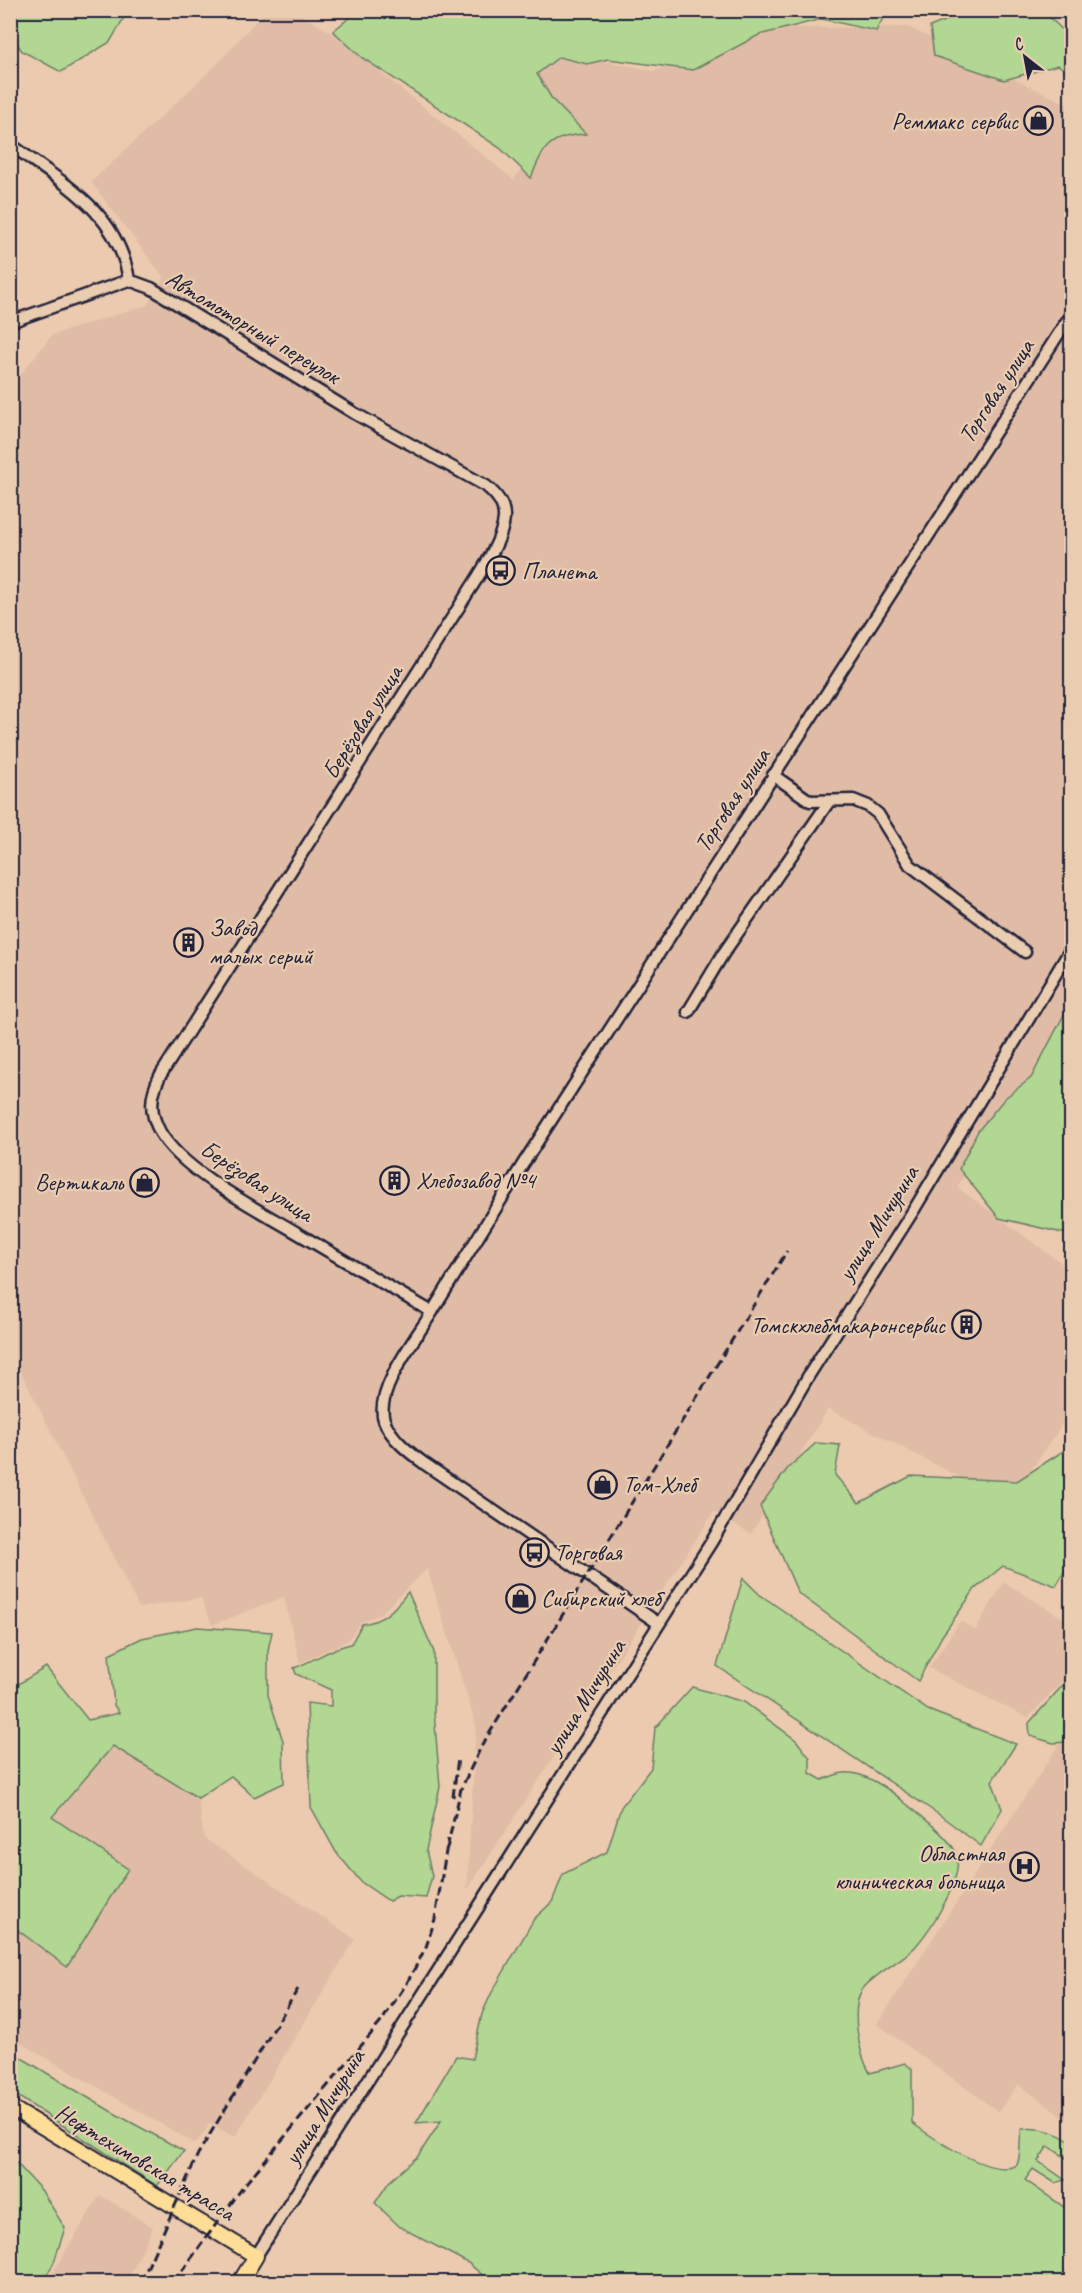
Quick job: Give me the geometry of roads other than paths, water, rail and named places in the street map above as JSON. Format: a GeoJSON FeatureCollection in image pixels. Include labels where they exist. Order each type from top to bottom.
{"type":"FeatureCollection","features":[{"type":"Feature","properties":{"kind":"main road","name":"Нефтехимовская трасса"},"geometry":{"type":"LineString","coordinates":[[10,2107],[256,2256]]}},
{"type":"Feature","properties":{"kind":"main road","name":"улица Мичурина"},"geometry":{"type":"LineString","coordinates":[[240,2283],[256,2256]]}},
{"type":"Feature","properties":{"kind":"street","name":"Автомоторный переулок"},"geometry":{"type":"LineString","coordinates":[[10,144],[94,208],[108,223],[122,248],[129,280],[150,288],[354,413],[486,486],[496,495],[504,516]]}},
{"type":"Feature","properties":{"kind":"street"},"geometry":{"type":"LineString","coordinates":[[10,322],[129,280]]}},
{"type":"Feature","properties":{"kind":"street","name":"Торговая улица"},"geometry":{"type":"LineString","coordinates":[[432,1312],[523,1164],[1071,313]]}},
{"type":"Feature","properties":{"kind":"street","name":"Берёзовая улица"},"geometry":{"type":"LineString","coordinates":[[432,1312],[250,1205],[192,1167],[160,1132],[151,1101],[160,1076],[459,607],[500,534],[504,516]]}},
{"type":"Feature","properties":{"kind":"street"},"geometry":{"type":"LineString","coordinates":[[773,775],[810,801],[853,800],[868,806],[878,814],[910,865],[1024,952]]}},
{"type":"Feature","properties":{"kind":"street"},"geometry":{"type":"LineString","coordinates":[[688,1012],[723,954],[828,802]]}},
{"type":"Feature","properties":{"kind":"street","name":"улица Мичурина"},"geometry":{"type":"LineString","coordinates":[[256,2256],[712,1541],[809,1375],[915,1208],[1071,947]]}},
{"type":"Feature","properties":{"kind":"street"},"geometry":{"type":"LineString","coordinates":[[432,1312],[385,1390],[382,1407],[384,1420],[390,1430],[404,1447],[425,1464],[658,1623]]}},
{"type":"Feature","properties":{"kind":"railway"},"geometry":{"type":"LineString","coordinates":[[447,1848],[461,1789],[481,1747],[787,1251]]}},
{"type":"Feature","properties":{"kind":"railway"},"geometry":{"type":"LineString","coordinates":[[453,1797],[458,1758]]}},
{"type":"Feature","properties":{"kind":"railway"},"geometry":{"type":"LineString","coordinates":[[174,2282],[246,2183],[381,2022],[407,1983],[426,1947],[435,1919],[448,1839]]}},
{"type":"Feature","properties":{"kind":"railway"},"geometry":{"type":"LineString","coordinates":[[141,2282],[198,2154],[298,1989]]}},
{"type":"Feature","properties":{"kind":"place","name":"Реммакс сервис"},"geometry":{"type":"Point","coordinates":[1039,121]}},
{"type":"Feature","properties":{"kind":"place","name":"Планета"},"geometry":{"type":"Point","coordinates":[501,571]}},
{"type":"Feature","properties":{"kind":"place","name":"Завод малых серий"},"geometry":{"type":"Point","coordinates":[188,942]}},
{"type":"Feature","properties":{"kind":"place","name":"Хлебозавод №4"},"geometry":{"type":"Point","coordinates":[395,1180]}},
{"type":"Feature","properties":{"kind":"place","name":"Вертикаль"},"geometry":{"type":"Point","coordinates":[144,1182]}},
{"type":"Feature","properties":{"kind":"place","name":"Томскхлебмакаронсервис"},"geometry":{"type":"Point","coordinates":[966,1325]}},
{"type":"Feature","properties":{"kind":"place","name":"Том-Хлеб"},"geometry":{"type":"Point","coordinates":[602,1484]}},
{"type":"Feature","properties":{"kind":"place","name":"Торговая"},"geometry":{"type":"Point","coordinates":[534,1552]}},
{"type":"Feature","properties":{"kind":"place","name":"Сибирский хлеб"},"geometry":{"type":"Point","coordinates":[520,1598]}},
{"type":"Feature","properties":{"kind":"place","name":"Областная клиническая больница"},"geometry":{"type":"Point","coordinates":[1025,1867]}}]}
